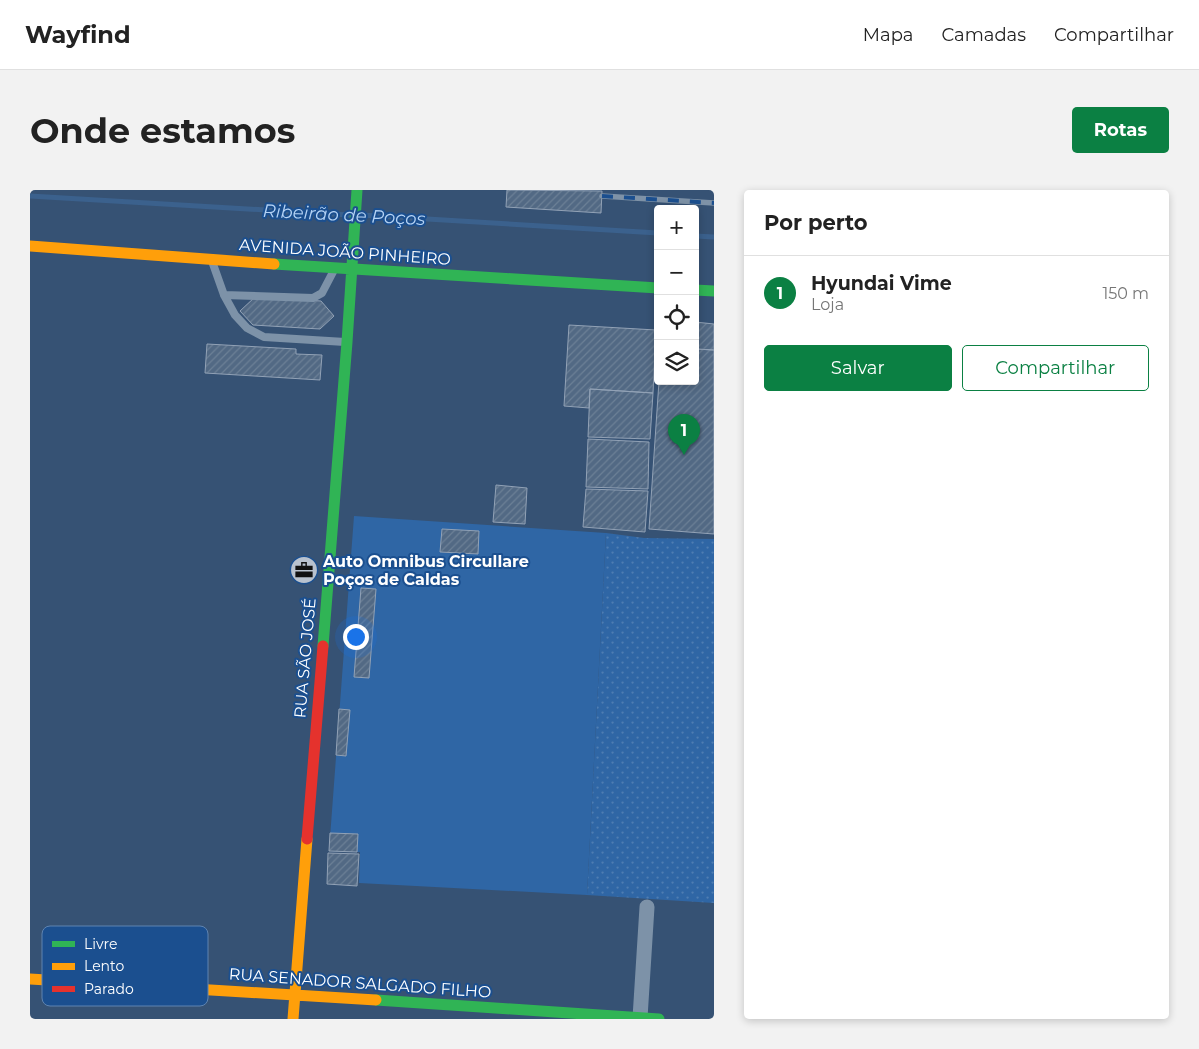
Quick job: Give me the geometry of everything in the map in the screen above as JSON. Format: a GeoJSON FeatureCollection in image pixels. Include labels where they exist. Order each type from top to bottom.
{"type":"FeatureCollection","features":[{"type":"Feature","properties":{"kind":"street","name":"RUA SÃO JOSÉ"},"geometry":{"type":"LineString","coordinates":[[293,1019],[347,342],[357,190]]}},
{"type":"Feature","properties":{"kind":"street","name":"AVENIDA JOÃO PINHEIRO"},"geometry":{"type":"LineString","coordinates":[[30,246],[212,260],[654,288]]}},
{"type":"Feature","properties":{"kind":"street"},"geometry":{"type":"LineString","coordinates":[[699,290],[714,291]]}},
{"type":"Feature","properties":{"kind":"street"},"geometry":{"type":"LineString","coordinates":[[640,1018],[647,907]]}},
{"type":"Feature","properties":{"kind":"street","name":"RUA SENADOR SALGADO FILHO"},"geometry":{"type":"LineString","coordinates":[[208,989],[659,1019]]}},
{"type":"Feature","properties":{"kind":"lane"},"geometry":{"type":"LineString","coordinates":[[212,260],[224,295],[235,315],[247,328],[264,337],[347,342]]}},
{"type":"Feature","properties":{"kind":"lane"},"geometry":{"type":"LineString","coordinates":[[224,295],[313,298],[322,293],[335,268]]}},
{"type":"Feature","properties":{"kind":"shaded area"},"geometry":{"type":"Polygon","coordinates":[[[354,516],[606,533],[587,895],[359,883],[360,852],[329,851],[354,516]]]}},
{"type":"Feature","properties":{"kind":"shaded area"},"geometry":{"type":"Polygon","coordinates":[[[606,533],[644,538],[714,539],[714,903],[587,895],[606,533]]]}},
{"type":"Feature","properties":{"kind":"building"},"geometry":{"type":"Polygon","coordinates":[[[507,190],[602,191],[601,213],[506,207],[507,190]]]}},
{"type":"Feature","properties":{"kind":"building"},"geometry":{"type":"Polygon","coordinates":[[[255,297],[321,301],[334,316],[320,329],[253,325],[240,311],[255,297]]]}},
{"type":"Feature","properties":{"kind":"building"},"geometry":{"type":"Polygon","coordinates":[[[699,322],[714,324],[714,350],[699,349],[699,322]]]}},
{"type":"Feature","properties":{"kind":"building"},"geometry":{"type":"Polygon","coordinates":[[[569,325],[654,330],[653,393],[590,389],[589,408],[564,406],[569,325]]]}},
{"type":"Feature","properties":{"kind":"building"},"geometry":{"type":"Polygon","coordinates":[[[207,344],[296,349],[296,354],[322,355],[320,380],[205,373],[207,344]]]}},
{"type":"Feature","properties":{"kind":"building"},"geometry":{"type":"Polygon","coordinates":[[[699,349],[714,350],[714,534],[649,529],[659,385],[699,385],[699,349]]]}},
{"type":"Feature","properties":{"kind":"building"},"geometry":{"type":"Polygon","coordinates":[[[590,389],[653,393],[650,439],[588,437],[590,389]]]}},
{"type":"Feature","properties":{"kind":"building"},"geometry":{"type":"Polygon","coordinates":[[[588,439],[649,442],[648,489],[586,487],[588,439]]]}},
{"type":"Feature","properties":{"kind":"building"},"geometry":{"type":"Polygon","coordinates":[[[496,485],[527,488],[525,524],[493,522],[496,485]]]}},
{"type":"Feature","properties":{"kind":"building"},"geometry":{"type":"Polygon","coordinates":[[[586,489],[648,491],[645,532],[583,527],[586,489]]]}},
{"type":"Feature","properties":{"kind":"building"},"geometry":{"type":"Polygon","coordinates":[[[442,529],[479,531],[478,554],[440,552],[442,529]]]}},
{"type":"Feature","properties":{"kind":"building"},"geometry":{"type":"Polygon","coordinates":[[[361,588],[376,589],[369,678],[354,677],[361,588]]]}},
{"type":"Feature","properties":{"kind":"building"},"geometry":{"type":"Polygon","coordinates":[[[339,709],[350,710],[346,756],[336,755],[339,709]]]}},
{"type":"Feature","properties":{"kind":"building"},"geometry":{"type":"Polygon","coordinates":[[[330,833],[358,834],[357,852],[329,851],[330,833]]]}},
{"type":"Feature","properties":{"kind":"building"},"geometry":{"type":"Polygon","coordinates":[[[328,853],[359,854],[357,886],[327,884],[328,853]]]}},
{"type":"Feature","properties":{"kind":"waterway","name":"Ribeirão de Poços"},"geometry":{"type":"LineString","coordinates":[[30,196],[350,215]]}},
{"type":"Feature","properties":{"kind":"waterway","name":"Ribeirão de Poços"},"geometry":{"type":"LineString","coordinates":[[361,215],[654,233]]}},
{"type":"Feature","properties":{"kind":"waterway","name":"Ribeirão de Poços"},"geometry":{"type":"LineString","coordinates":[[699,236],[714,237]]}},
{"type":"Feature","properties":{"kind":"railway"},"geometry":{"type":"LineString","coordinates":[[602,196],[714,203]]}},
{"type":"Feature","properties":{"kind":"traffic: fast"},"geometry":{"type":"LineString","coordinates":[[323,646],[357,190]]}},
{"type":"Feature","properties":{"kind":"traffic: fast"},"geometry":{"type":"LineString","coordinates":[[274,264],[654,288]]}},
{"type":"Feature","properties":{"kind":"traffic: fast"},"geometry":{"type":"LineString","coordinates":[[699,290],[714,291]]}},
{"type":"Feature","properties":{"kind":"traffic: fast"},"geometry":{"type":"LineString","coordinates":[[376,1000],[659,1019]]}},
{"type":"Feature","properties":{"kind":"traffic: slow"},"geometry":{"type":"LineString","coordinates":[[30,246],[274,264]]}},
{"type":"Feature","properties":{"kind":"traffic: slow"},"geometry":{"type":"LineString","coordinates":[[293,1019],[307,839]]}},
{"type":"Feature","properties":{"kind":"traffic: slow"},"geometry":{"type":"LineString","coordinates":[[30,979],[42,980]]}},
{"type":"Feature","properties":{"kind":"traffic: slow"},"geometry":{"type":"LineString","coordinates":[[208,990],[376,1000]]}},
{"type":"Feature","properties":{"kind":"traffic: jam"},"geometry":{"type":"LineString","coordinates":[[307,839],[323,646]]}},
{"type":"Feature","properties":{"kind":"place","name":"Hyundai Vime"},"geometry":{"type":"Point","coordinates":[684,455]}},
{"type":"Feature","properties":{"kind":"place","name":"Auto Omnibus Circullare Poços de Caldas"},"geometry":{"type":"Point","coordinates":[304,570]}}]}
